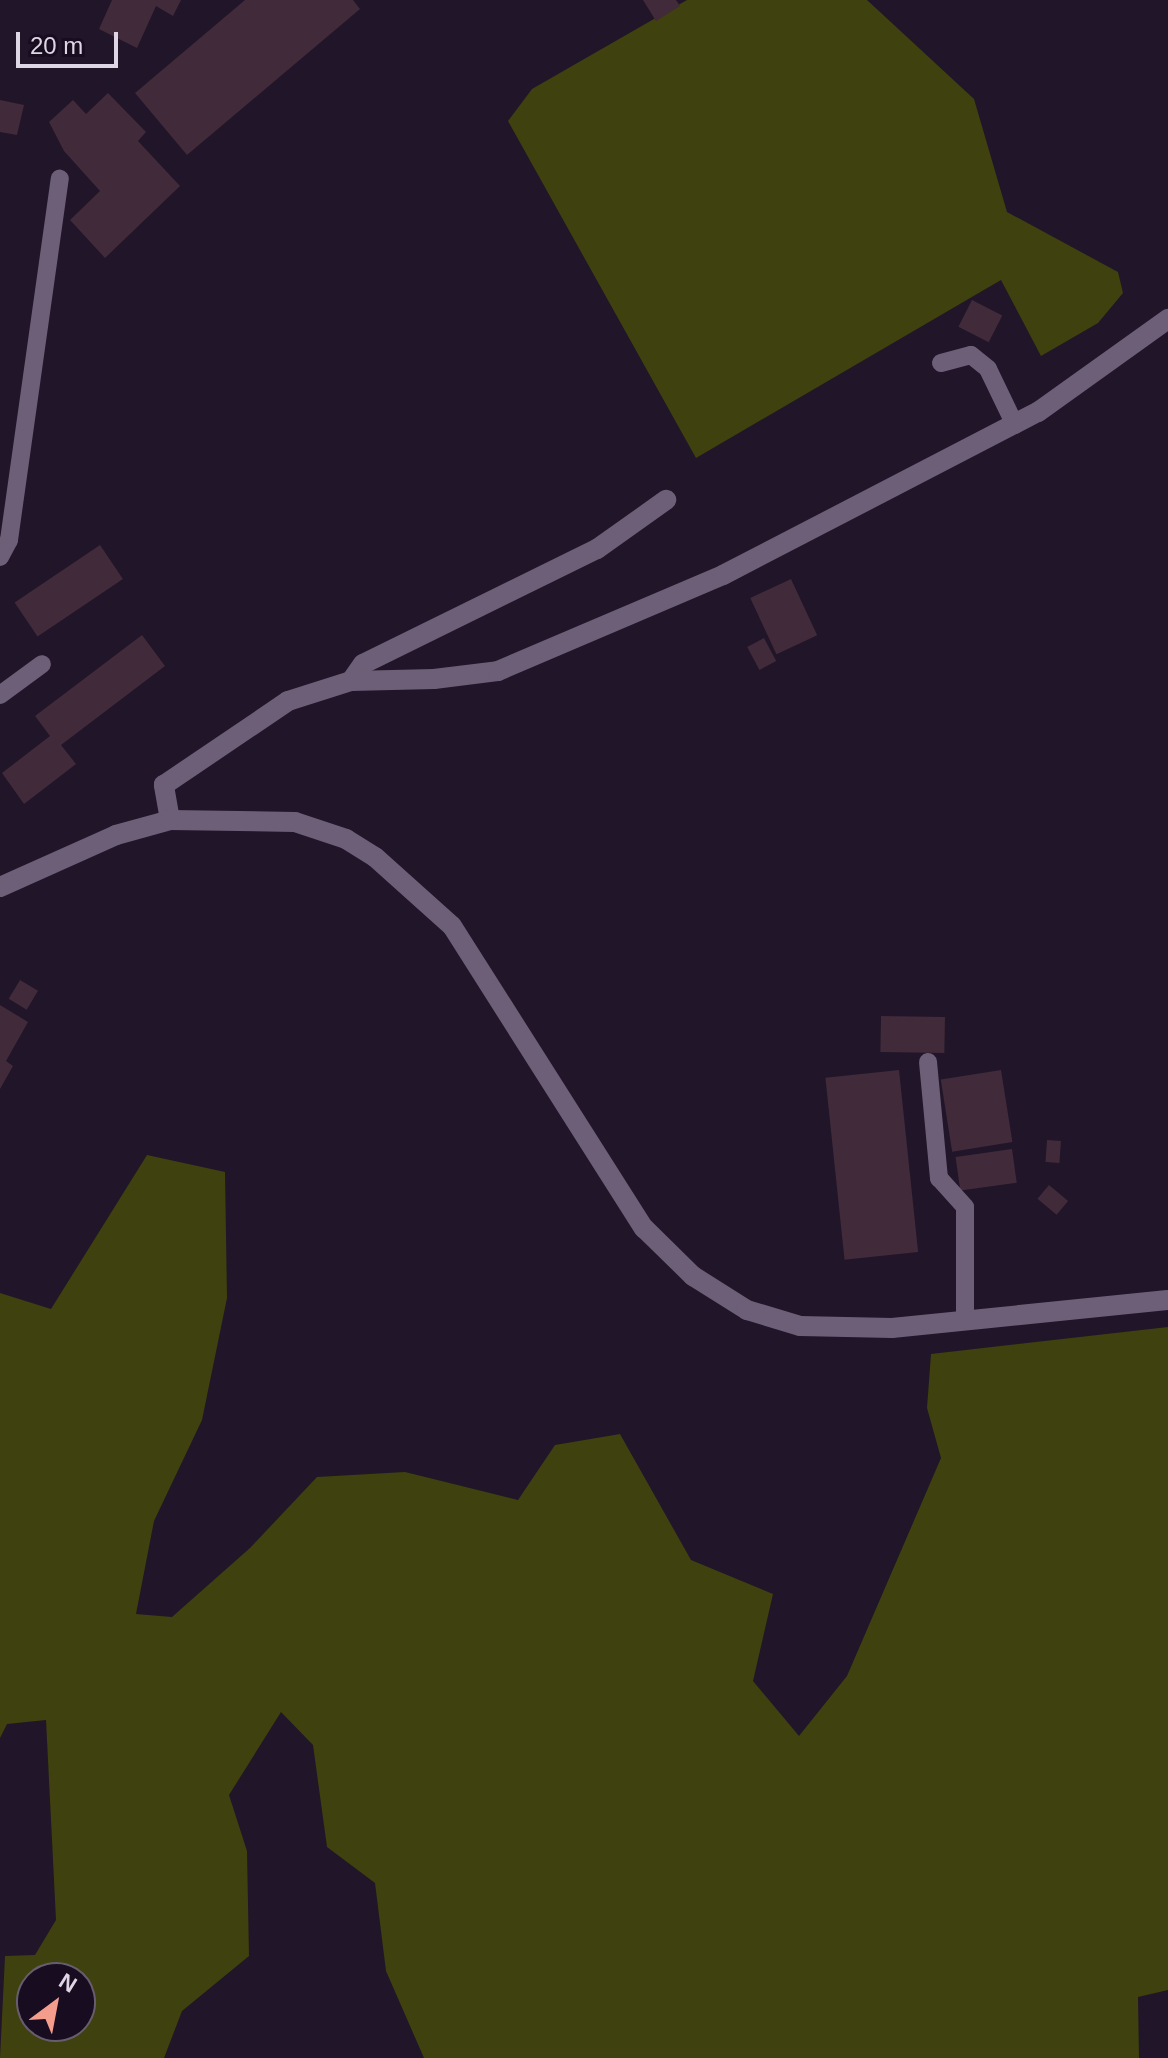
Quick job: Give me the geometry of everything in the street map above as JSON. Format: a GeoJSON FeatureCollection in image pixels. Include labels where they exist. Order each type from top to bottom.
{"type":"FeatureCollection","features":[{"type":"Feature","properties":{"kind":"street"},"geometry":{"type":"LineString","coordinates":[[170,820],[164,785],[206,752],[288,701],[351,681],[434,679],[498,671],[723,575],[1015,425],[1168,319]]}},
{"type":"Feature","properties":{"kind":"street"},"geometry":{"type":"LineString","coordinates":[[351,681],[363,664],[597,549],[666,500]]}},
{"type":"Feature","properties":{"kind":"street"},"geometry":{"type":"LineString","coordinates":[[0,887],[116,835],[170,820],[295,822],[346,839],[375,857],[452,926],[644,1228],[693,1276],[747,1310],[800,1326],[892,1328],[1168,1300]]}},
{"type":"Feature","properties":{"kind":"lane"},"geometry":{"type":"LineString","coordinates":[[0,557],[9,540],[60,179]]}},
{"type":"Feature","properties":{"kind":"lane"},"geometry":{"type":"LineString","coordinates":[[941,363],[971,355],[980,362],[1015,425]]}},
{"type":"Feature","properties":{"kind":"lane"},"geometry":{"type":"LineString","coordinates":[[0,695],[42,664]]}},
{"type":"Feature","properties":{"kind":"lane"},"geometry":{"type":"LineString","coordinates":[[928,1062],[939,1178],[965,1207],[965,1320]]}},
{"type":"Feature","properties":{"kind":"shaded area"},"geometry":{"type":"Polygon","coordinates":[[[687,0],[867,0],[974,99],[1007,212],[1118,272],[1123,293],[1098,323],[1041,356],[1001,280],[696,458],[508,121],[532,89],[687,0]]]}},
{"type":"Feature","properties":{"kind":"shaded area"},"geometry":{"type":"Polygon","coordinates":[[[147,1155],[225,1172],[227,1298],[202,1420],[154,1521],[136,1614],[172,1617],[250,1548],[317,1477],[405,1472],[518,1500],[555,1445],[620,1434],[691,1560],[773,1594],[753,1681],[799,1736],[847,1676],[941,1458],[927,1408],[931,1354],[1168,1327],[1168,1990],[1138,1997],[1139,2058],[424,2058],[386,1971],[375,1883],[327,1847],[313,1745],[281,1712],[229,1795],[247,1851],[249,1956],[182,2011],[164,2058],[0,2058],[5,1956],[35,1955],[56,1920],[46,1720],[7,1724],[0,1738],[0,1293],[51,1309],[147,1155]]]}},
{"type":"Feature","properties":{"kind":"building"},"geometry":{"type":"Polygon","coordinates":[[[112,0],[181,0],[173,16],[156,6],[137,48],[99,29],[112,0]]]}},
{"type":"Feature","properties":{"kind":"building"},"geometry":{"type":"Polygon","coordinates":[[[245,0],[353,0],[360,9],[187,155],[135,93],[245,0]]]}},
{"type":"Feature","properties":{"kind":"building"},"geometry":{"type":"Polygon","coordinates":[[[643,0],[676,0],[680,6],[656,21],[643,0]]]}},
{"type":"Feature","properties":{"kind":"building"},"geometry":{"type":"Polygon","coordinates":[[[108,93],[146,132],[138,141],[180,186],[105,258],[70,220],[100,191],[64,151],[49,122],[73,100],[86,114],[108,93]]]}},
{"type":"Feature","properties":{"kind":"building"},"geometry":{"type":"Polygon","coordinates":[[[0,100],[24,105],[17,135],[0,132],[0,100]]]}},
{"type":"Feature","properties":{"kind":"building"},"geometry":{"type":"Polygon","coordinates":[[[972,300],[1002,315],[989,342],[958,327],[972,300]]]}},
{"type":"Feature","properties":{"kind":"building"},"geometry":{"type":"Polygon","coordinates":[[[100,545],[123,579],[38,637],[15,603],[100,545]]]}},
{"type":"Feature","properties":{"kind":"building"},"geometry":{"type":"Polygon","coordinates":[[[791,579],[817,635],[776,654],[750,598],[791,579]]]}},
{"type":"Feature","properties":{"kind":"building"},"geometry":{"type":"Polygon","coordinates":[[[142,635],[165,666],[61,745],[76,764],[24,804],[2,773],[50,736],[35,716],[142,635]]]}},
{"type":"Feature","properties":{"kind":"building"},"geometry":{"type":"Polygon","coordinates":[[[764,638],[776,661],[759,670],[747,647],[764,638]]]}},
{"type":"Feature","properties":{"kind":"building"},"geometry":{"type":"Polygon","coordinates":[[[20,980],[38,991],[27,1010],[9,999],[20,980]]]}},
{"type":"Feature","properties":{"kind":"building"},"geometry":{"type":"Polygon","coordinates":[[[0,1005],[28,1022],[6,1061],[13,1066],[0,1089],[0,1005]]]}},
{"type":"Feature","properties":{"kind":"building"},"geometry":{"type":"Polygon","coordinates":[[[881,1016],[945,1017],[944,1053],[880,1052],[881,1016]]]}},
{"type":"Feature","properties":{"kind":"building"},"geometry":{"type":"Polygon","coordinates":[[[899,1070],[918,1252],[845,1260],[825,1078],[899,1070]]]}},
{"type":"Feature","properties":{"kind":"building"},"geometry":{"type":"Polygon","coordinates":[[[1001,1070],[1012,1142],[952,1152],[941,1080],[1001,1070]]]}},
{"type":"Feature","properties":{"kind":"building"},"geometry":{"type":"Polygon","coordinates":[[[1047,1140],[1061,1141],[1059,1163],[1045,1162],[1047,1140]]]}},
{"type":"Feature","properties":{"kind":"building"},"geometry":{"type":"Polygon","coordinates":[[[1012,1149],[1017,1183],[960,1191],[956,1157],[1012,1149]]]}},
{"type":"Feature","properties":{"kind":"building"},"geometry":{"type":"Polygon","coordinates":[[[1049,1185],[1068,1201],[1057,1215],[1037,1199],[1049,1185]]]}}]}
